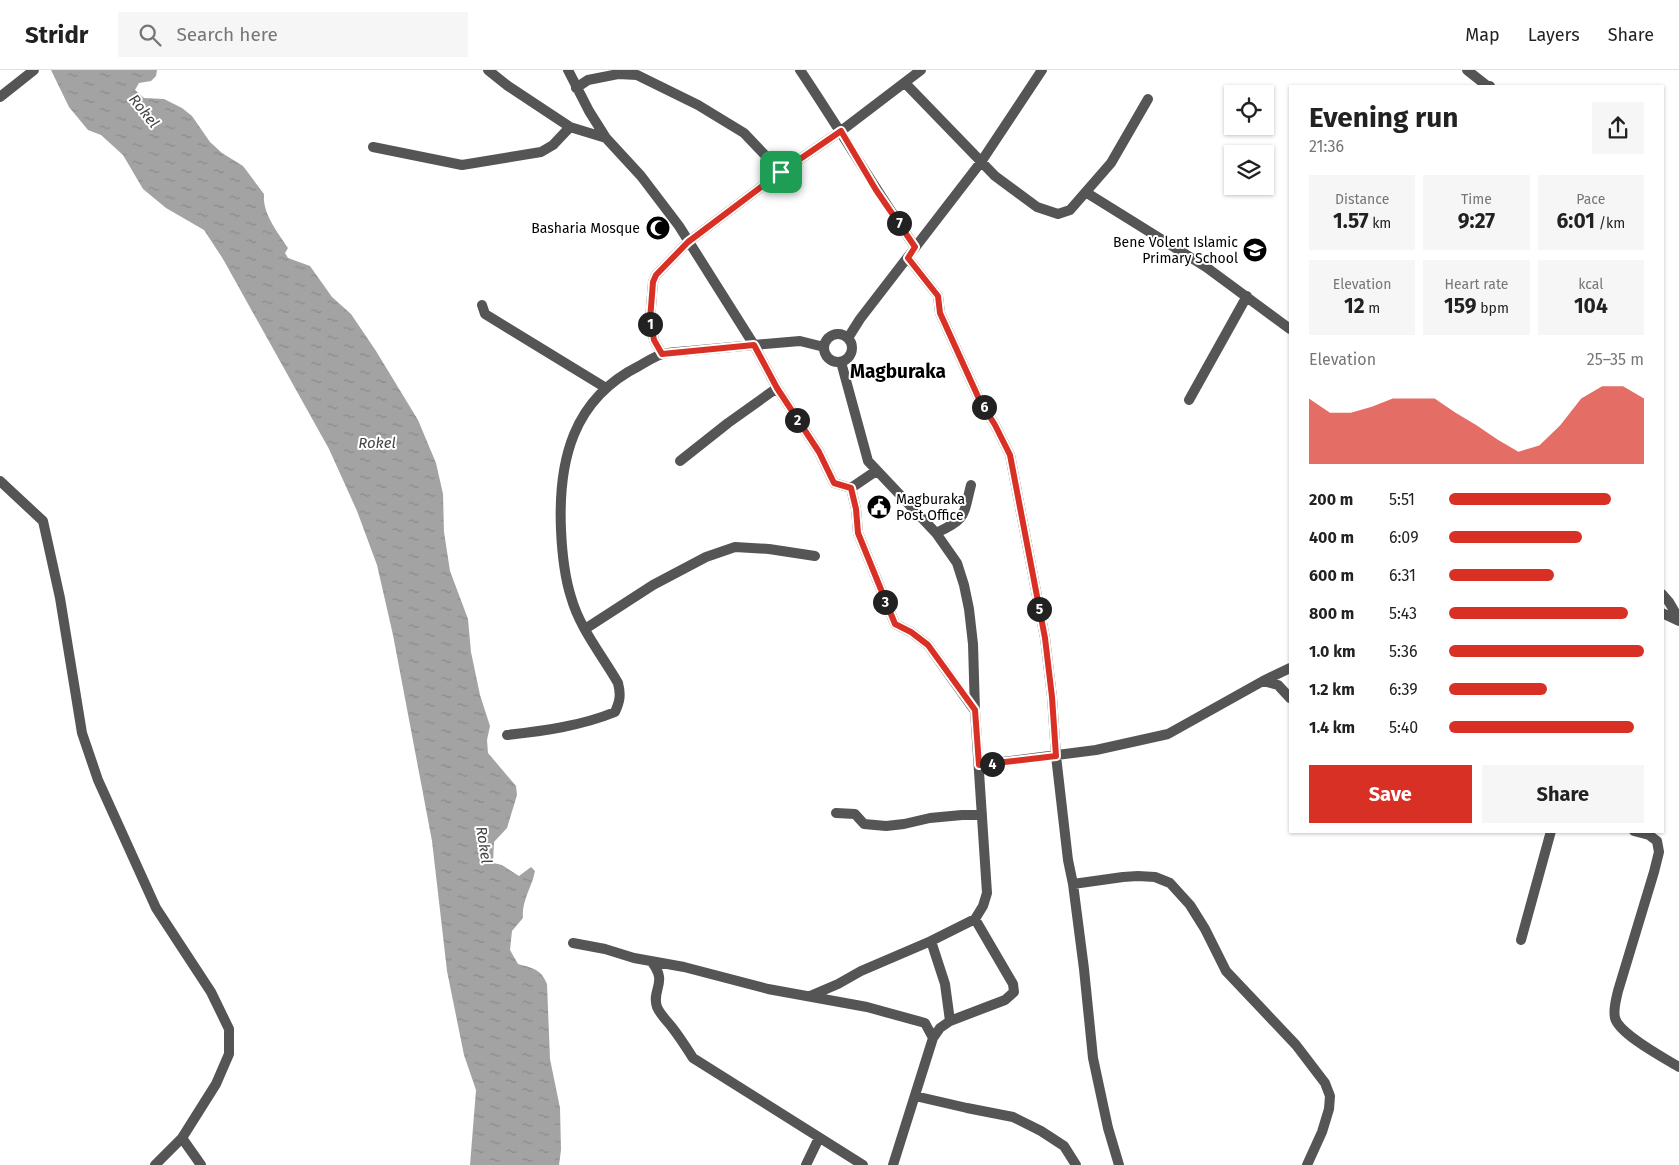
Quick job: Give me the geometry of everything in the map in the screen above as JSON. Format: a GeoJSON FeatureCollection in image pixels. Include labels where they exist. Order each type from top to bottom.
{"type":"FeatureCollection","features":[{"type":"Feature","properties":{"kind":"street"},"geometry":{"type":"LineString","coordinates":[[488,70],[508,86],[570,127],[606,138]]}},
{"type":"Feature","properties":{"kind":"street"},"geometry":{"type":"LineString","coordinates":[[568,70],[576,88],[606,138],[640,176],[679,226],[754,345],[777,388],[819,452],[834,483],[851,488]]}},
{"type":"Feature","properties":{"kind":"street"},"geometry":{"type":"LineString","coordinates":[[800,70],[841,131],[876,190],[915,247]]}},
{"type":"Feature","properties":{"kind":"street"},"geometry":{"type":"LineString","coordinates":[[662,354],[654,340],[650,320],[653,282],[656,275],[688,242],[781,172],[841,131],[921,70]]}},
{"type":"Feature","properties":{"kind":"street"},"geometry":{"type":"LineString","coordinates":[[848,338],[860,319],[982,162],[1042,70]]}},
{"type":"Feature","properties":{"kind":"street"},"geometry":{"type":"LineString","coordinates":[[1467,70],[1486,85]]}},
{"type":"Feature","properties":{"kind":"street"},"geometry":{"type":"LineString","coordinates":[[0,97],[34,71]]}},
{"type":"Feature","properties":{"kind":"street"},"geometry":{"type":"LineString","coordinates":[[576,88],[595,78],[618,74],[637,74],[698,105],[744,133],[781,172]]}},
{"type":"Feature","properties":{"kind":"street"},"geometry":{"type":"LineString","coordinates":[[905,83],[995,176],[1037,207],[1058,214],[1070,210],[1087,193],[1111,163],[1148,99]]}},
{"type":"Feature","properties":{"kind":"street"},"geometry":{"type":"LineString","coordinates":[[441,165],[462,165],[541,152],[553,145],[570,127]]}},
{"type":"Feature","properties":{"kind":"street"},"geometry":{"type":"LineString","coordinates":[[373,147],[462,165]]}},
{"type":"Feature","properties":{"kind":"street"},"geometry":{"type":"LineString","coordinates":[[1087,193],[1206,267],[1289,328]]}},
{"type":"Feature","properties":{"kind":"street"},"geometry":{"type":"LineString","coordinates":[[908,258],[938,296],[940,313],[980,401],[1010,455],[1045,638],[1056,756],[1068,860],[1074,884],[1093,1058],[1108,1128],[1119,1165]]}},
{"type":"Feature","properties":{"kind":"street"},"geometry":{"type":"LineString","coordinates":[[1189,400],[1247,296]]}},
{"type":"Feature","properties":{"kind":"street"},"geometry":{"type":"LineString","coordinates":[[482,305],[485,314],[606,388]]}},
{"type":"Feature","properties":{"kind":"street"},"geometry":{"type":"LineString","coordinates":[[842,334],[848,338],[853,345],[850,357],[841,362],[834,362],[829,359],[824,347],[828,338],[832,335],[842,334]]}},
{"type":"Feature","properties":{"kind":"street"},"geometry":{"type":"LineString","coordinates":[[507,735],[539,732],[601,718],[615,712],[621,695],[618,684],[577,615],[565,575],[562,546],[561,493],[564,467],[572,439],[584,413],[618,377],[662,354],[800,341],[824,347]]}},
{"type":"Feature","properties":{"kind":"street"},"geometry":{"type":"LineString","coordinates":[[810,996],[975,919],[983,906],[987,893],[975,710],[973,644],[964,585],[957,563],[936,533],[868,461],[841,362]]}},
{"type":"Feature","properties":{"kind":"street"},"geometry":{"type":"LineString","coordinates":[[680,461],[777,388]]}},
{"type":"Feature","properties":{"kind":"street"},"geometry":{"type":"LineString","coordinates":[[851,488],[876,471]]}},
{"type":"Feature","properties":{"kind":"street"},"geometry":{"type":"LineString","coordinates":[[0,480],[43,521],[60,598],[82,733],[98,780],[156,908],[210,992],[229,1029],[229,1054],[216,1084],[182,1138],[155,1165]]}},
{"type":"Feature","properties":{"kind":"street"},"geometry":{"type":"LineString","coordinates":[[936,533],[958,522],[963,516],[971,485]]}},
{"type":"Feature","properties":{"kind":"street"},"geometry":{"type":"LineString","coordinates":[[851,488],[856,509],[858,533],[895,624],[911,632],[928,645],[975,710]]}},
{"type":"Feature","properties":{"kind":"street"},"geometry":{"type":"LineString","coordinates":[[585,629],[653,585],[706,557],[735,547],[815,556]]}},
{"type":"Feature","properties":{"kind":"street"},"geometry":{"type":"LineString","coordinates":[[1664,596],[1679,620]]}},
{"type":"Feature","properties":{"kind":"street"},"geometry":{"type":"LineString","coordinates":[[1664,613],[1679,620]]}},
{"type":"Feature","properties":{"kind":"street"},"geometry":{"type":"LineString","coordinates":[[979,765],[1096,750],[1168,734],[1263,680],[1289,668]]}},
{"type":"Feature","properties":{"kind":"street"},"geometry":{"type":"LineString","coordinates":[[1263,680],[1278,685],[1289,697]]}},
{"type":"Feature","properties":{"kind":"street"},"geometry":{"type":"LineString","coordinates":[[836,813],[855,814],[864,824],[886,826],[930,818],[962,815],[982,816]]}},
{"type":"Feature","properties":{"kind":"street"},"geometry":{"type":"LineString","coordinates":[[1522,940],[1550,833]]}},
{"type":"Feature","properties":{"kind":"street"},"geometry":{"type":"LineString","coordinates":[[1642,833],[1649,835],[1657,841],[1659,852],[1648,895],[1618,991],[1614,1009],[1615,1017],[1617,1024],[1645,1047],[1679,1067]]}},
{"type":"Feature","properties":{"kind":"street"},"geometry":{"type":"LineString","coordinates":[[1074,884],[1123,877],[1155,878],[1170,883],[1190,905],[1205,929],[1226,971],[1296,1045],[1325,1082],[1330,1096],[1329,1109],[1322,1132],[1307,1165]]}},
{"type":"Feature","properties":{"kind":"street"},"geometry":{"type":"LineString","coordinates":[[893,1165],[933,1038],[940,1028],[950,1021],[1005,1000],[1014,992],[1013,984],[975,919]]}},
{"type":"Feature","properties":{"kind":"street"},"geometry":{"type":"LineString","coordinates":[[931,941],[945,984],[950,1021]]}},
{"type":"Feature","properties":{"kind":"street"},"geometry":{"type":"LineString","coordinates":[[573,942],[634,958],[684,967],[768,989],[867,1007],[926,1023],[933,1038]]}},
{"type":"Feature","properties":{"kind":"street"},"geometry":{"type":"LineString","coordinates":[[651,961],[658,969],[660,986],[655,999],[658,1010],[693,1058],[863,1165]]}},
{"type":"Feature","properties":{"kind":"street"},"geometry":{"type":"LineString","coordinates":[[915,1096],[1013,1117],[1041,1131],[1064,1146],[1076,1165]]}},
{"type":"Feature","properties":{"kind":"street"},"geometry":{"type":"LineString","coordinates":[[182,1138],[201,1165]]}},
{"type":"Feature","properties":{"kind":"street"},"geometry":{"type":"LineString","coordinates":[[806,1165],[819,1138]]}},
{"type":"Feature","properties":{"kind":"water","name":"Rokel"},"geometry":{"type":"Polygon","coordinates":[[[51,70],[157,70],[156,76],[151,81],[139,83],[135,90],[144,98],[164,99],[182,108],[192,116],[210,142],[222,153],[243,166],[264,194],[268,215],[288,248],[285,253],[288,258],[310,266],[332,297],[351,314],[418,420],[436,463],[443,494],[444,532],[450,571],[468,619],[471,652],[480,695],[490,726],[487,740],[488,753],[516,786],[517,795],[507,828],[494,842],[493,863],[502,865],[519,876],[531,867],[535,871],[525,900],[523,918],[512,931],[510,950],[518,964],[539,972],[547,984],[550,1059],[560,1108],[561,1150],[559,1165],[470,1165],[476,1090],[464,1055],[447,971],[432,841],[393,635],[377,565],[357,511],[329,449],[223,259],[204,230],[166,208],[143,189],[123,155],[101,135],[88,130],[69,107],[51,70]]]}},
{"type":"Feature","properties":{"kind":"place","name":"Basharia Mosque"},"geometry":{"type":"Point","coordinates":[658,228]}},
{"type":"Feature","properties":{"kind":"place","name":"Bene Volent Islamic Primary School"},"geometry":{"type":"Point","coordinates":[1255,250]}},
{"type":"Feature","properties":{"kind":"place","name":"Magburaka Post Office"},"geometry":{"type":"Point","coordinates":[879,507]}},
{"type":"Feature","properties":{"kind":"district","name":"Magburaka"},"geometry":{"type":"Point","coordinates":[898,371]}},
{"type":"Feature","properties":{"kind":"route"},"geometry":{"type":"LineString","coordinates":[[841,131],[876,190],[915,247],[908,258],[938,296],[940,313],[980,401],[1010,455],[1045,638],[1056,756],[979,765],[975,710],[941,666],[928,645],[911,632],[895,624],[858,533],[856,509],[851,488],[834,483],[819,452],[777,388],[754,345],[662,354],[654,340],[650,320],[653,282],[656,275],[688,242],[781,172],[841,131]]}}]}
